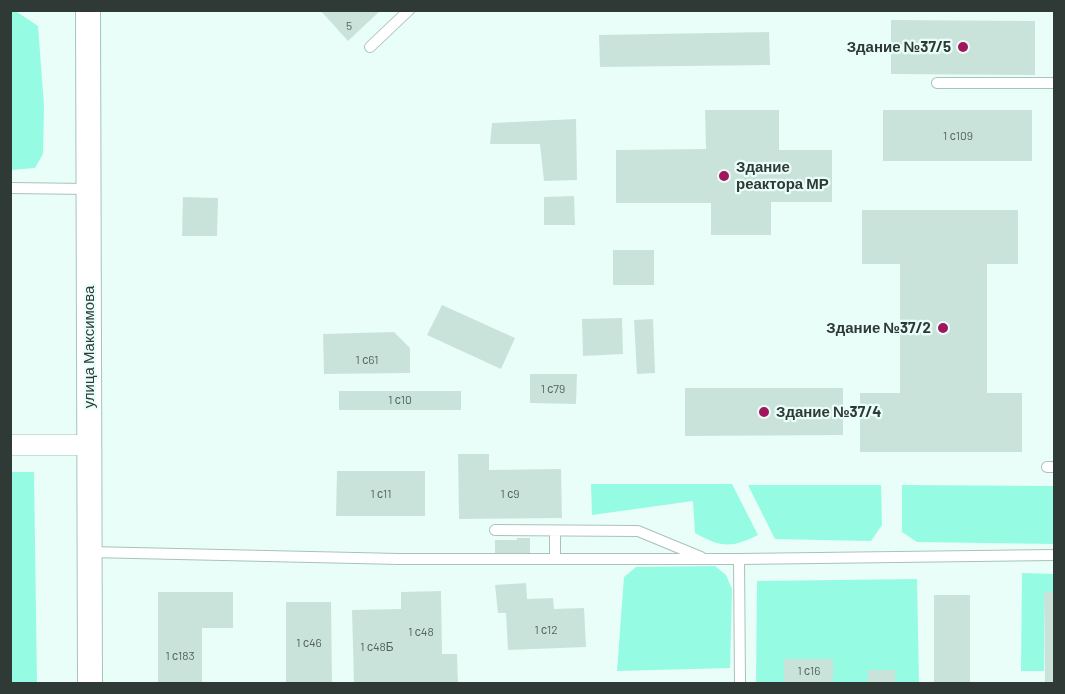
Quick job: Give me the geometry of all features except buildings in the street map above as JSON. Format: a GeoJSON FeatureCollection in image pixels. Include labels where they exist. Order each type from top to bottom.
{"type":"FeatureCollection","features":[{"type":"Feature","properties":{"kind":"street","name":"улица Максимова"},"geometry":{"type":"LineString","coordinates":[[88,10],[90,684]]}},
{"type":"Feature","properties":{"kind":"street"},"geometry":{"type":"LineString","coordinates":[[10,445],[89,445]]}},
{"type":"Feature","properties":{"kind":"lane"},"geometry":{"type":"LineString","coordinates":[[370,47],[409,10]]}},
{"type":"Feature","properties":{"kind":"lane"},"geometry":{"type":"LineString","coordinates":[[938,83],[1054,83]]}},
{"type":"Feature","properties":{"kind":"lane"},"geometry":{"type":"LineString","coordinates":[[10,188],[88,189]]}},
{"type":"Feature","properties":{"kind":"lane"},"geometry":{"type":"LineString","coordinates":[[495,530],[638,531],[707,559]]}},
{"type":"Feature","properties":{"kind":"lane"},"geometry":{"type":"LineString","coordinates":[[555,531],[555,559]]}},
{"type":"Feature","properties":{"kind":"lane"},"geometry":{"type":"LineString","coordinates":[[90,552],[495,559],[1054,555]]}},
{"type":"Feature","properties":{"kind":"lane"},"geometry":{"type":"LineString","coordinates":[[739,559],[740,684]]}},
{"type":"Feature","properties":{"kind":"green space"},"geometry":{"type":"Polygon","coordinates":[[[14,10],[38,26],[44,106],[43,154],[35,168],[11,170],[10,11],[14,10]]]}},
{"type":"Feature","properties":{"kind":"green space"},"geometry":{"type":"Polygon","coordinates":[[[10,472],[34,472],[37,683],[11,683],[10,472]]]}},
{"type":"Feature","properties":{"kind":"green space"},"geometry":{"type":"Polygon","coordinates":[[[591,484],[732,484],[758,535],[726,545],[704,538],[695,533],[693,501],[592,515],[591,484]]]}},
{"type":"Feature","properties":{"kind":"green space"},"geometry":{"type":"Polygon","coordinates":[[[748,485],[881,485],[882,525],[871,541],[775,539],[748,485]]]}},
{"type":"Feature","properties":{"kind":"green space"},"geometry":{"type":"Polygon","coordinates":[[[902,485],[1054,486],[1054,544],[917,542],[902,532],[902,485]]]}},
{"type":"Feature","properties":{"kind":"green space"},"geometry":{"type":"Polygon","coordinates":[[[715,566],[726,575],[732,589],[730,668],[617,671],[624,577],[636,567],[715,566]]]}},
{"type":"Feature","properties":{"kind":"green space"},"geometry":{"type":"Polygon","coordinates":[[[1022,573],[1054,574],[1054,592],[1044,593],[1044,671],[1021,671],[1022,573]]]}},
{"type":"Feature","properties":{"kind":"green space"},"geometry":{"type":"Polygon","coordinates":[[[917,579],[919,683],[756,684],[757,581],[917,579]]]}},
{"type":"Feature","properties":{"kind":"place","name":"Здание №37/5"},"geometry":{"type":"Point","coordinates":[963,47]}},
{"type":"Feature","properties":{"kind":"place","name":"Здание реактора МР"},"geometry":{"type":"Point","coordinates":[724,176]}},
{"type":"Feature","properties":{"kind":"place","name":"Здание №37/2"},"geometry":{"type":"Point","coordinates":[943,328]}},
{"type":"Feature","properties":{"kind":"place","name":"Здание №37/4"},"geometry":{"type":"Point","coordinates":[764,412]}}]}
